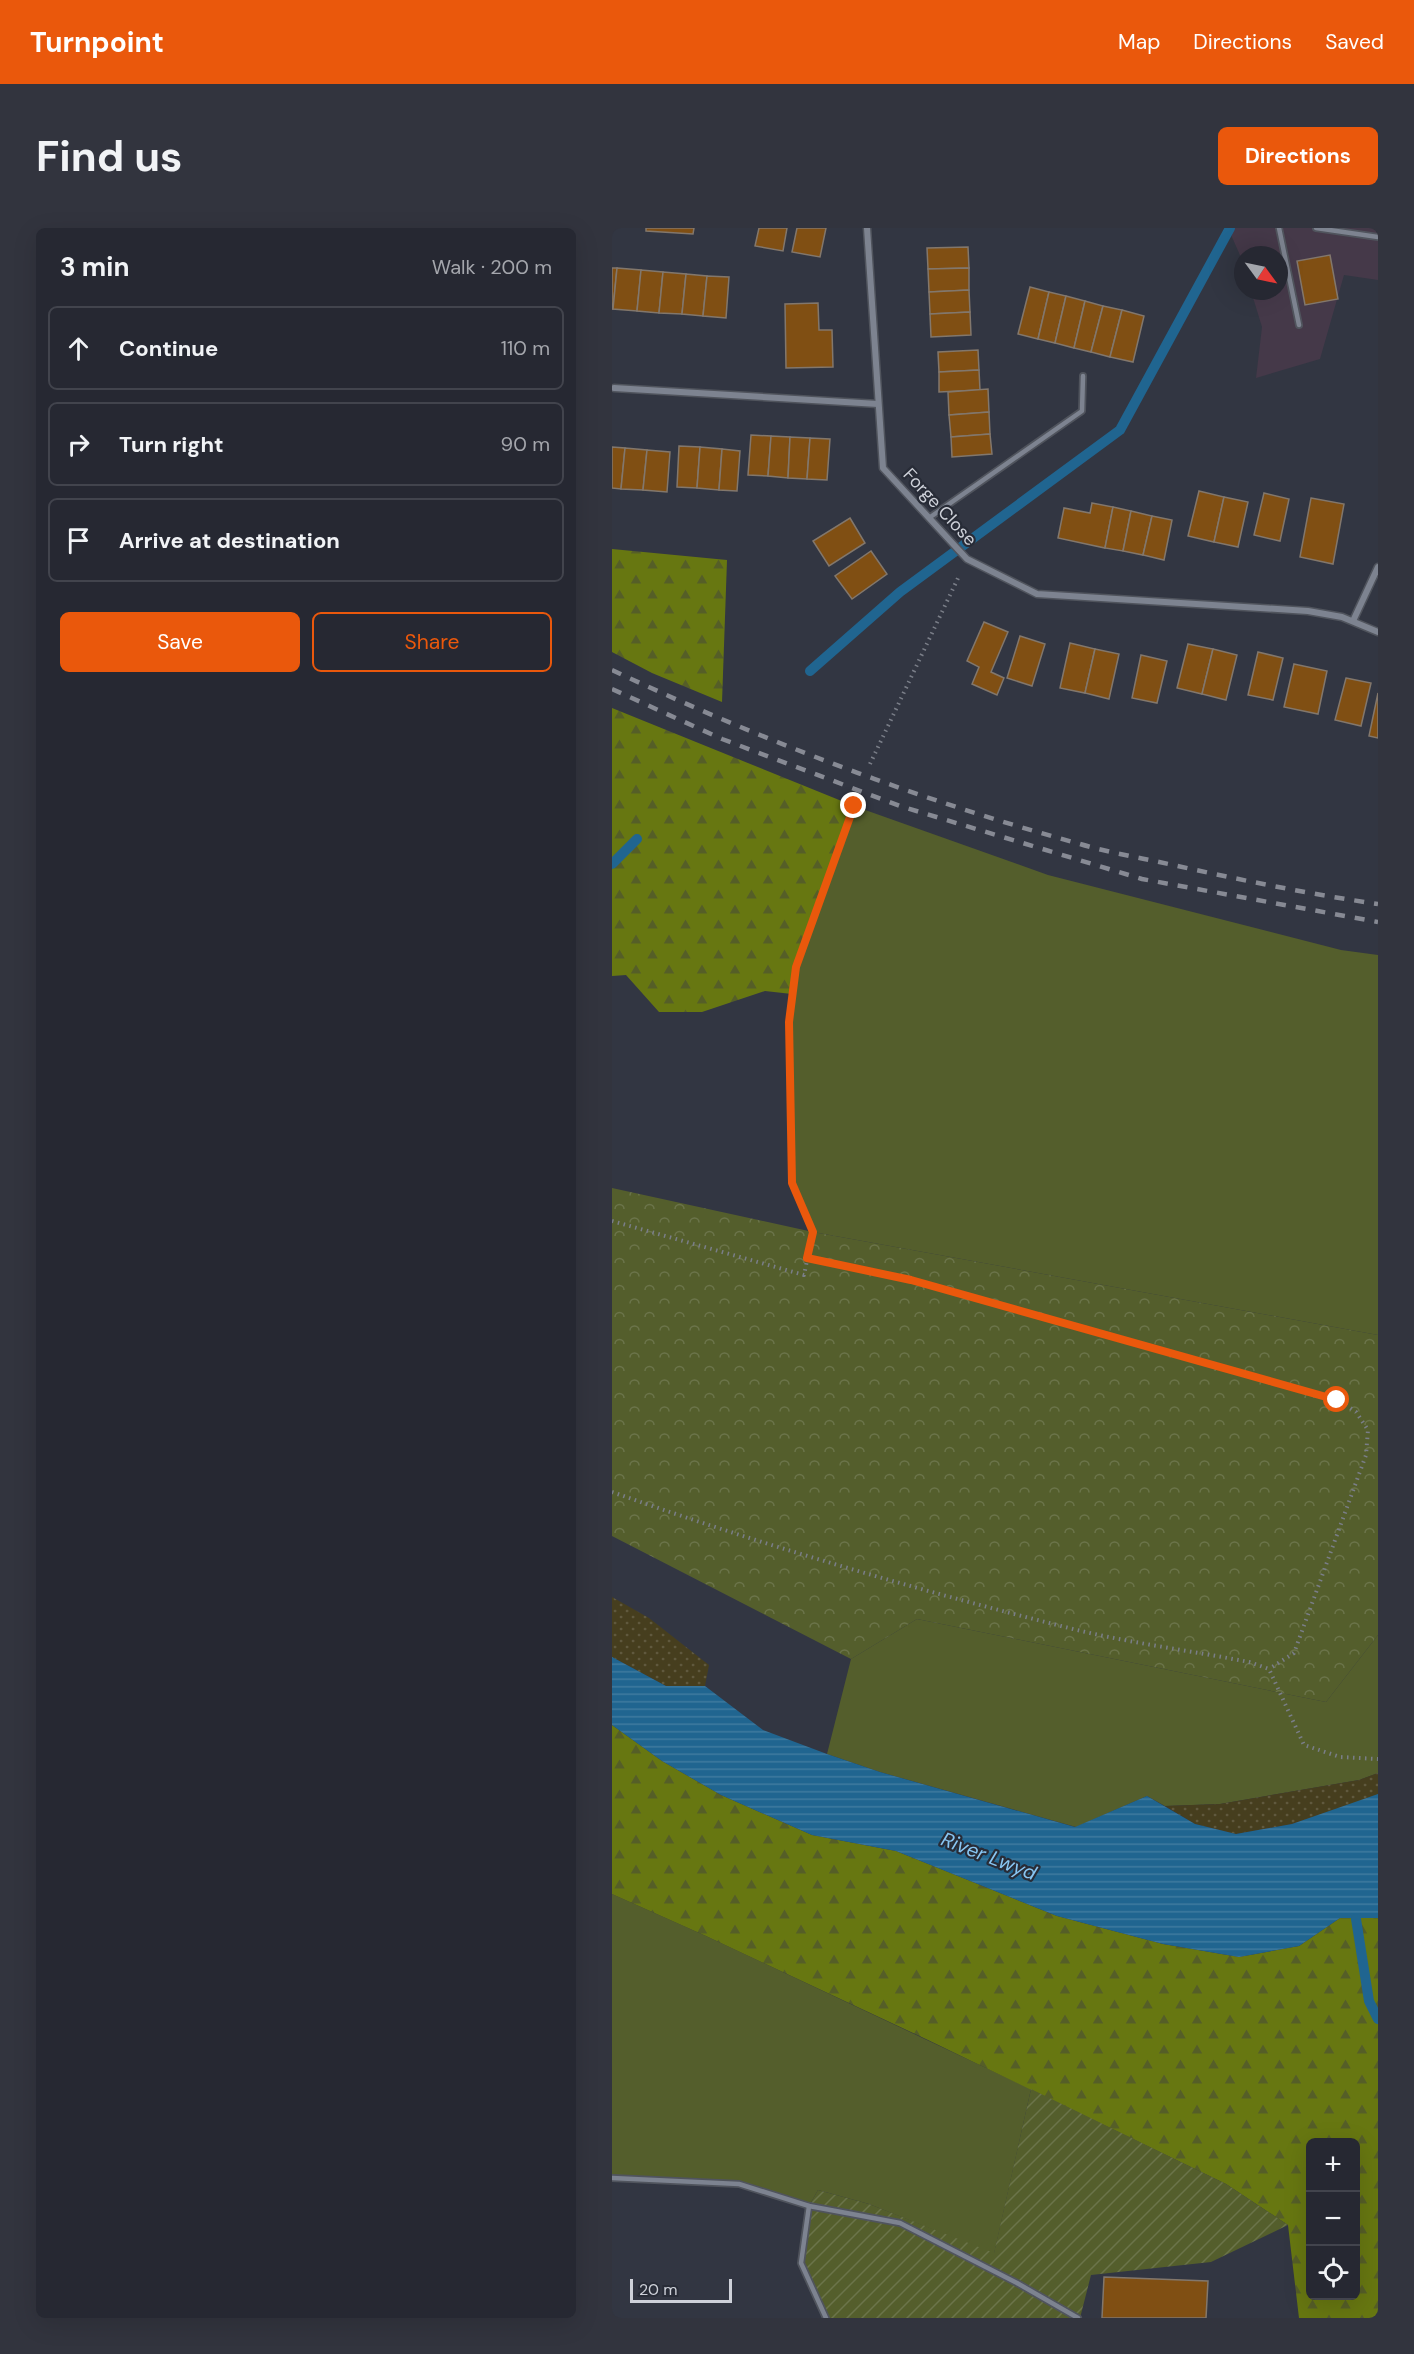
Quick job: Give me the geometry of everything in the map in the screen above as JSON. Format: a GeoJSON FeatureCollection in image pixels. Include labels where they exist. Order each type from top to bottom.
{"type":"FeatureCollection","features":[{"type":"Feature","properties":{"kind":"street","name":"Forge Close"},"geometry":{"type":"LineString","coordinates":[[867,228],[883,468],[967,559],[1037,594],[1308,611],[1353,621],[1378,632]]}},
{"type":"Feature","properties":{"kind":"street"},"geometry":{"type":"LineString","coordinates":[[614,388],[878,404]]}},
{"type":"Feature","properties":{"kind":"street"},"geometry":{"type":"LineString","coordinates":[[1353,621],[1378,567]]}},
{"type":"Feature","properties":{"kind":"lane"},"geometry":{"type":"LineString","coordinates":[[1279,228],[1299,325]]}},
{"type":"Feature","properties":{"kind":"lane"},"geometry":{"type":"LineString","coordinates":[[1316,228],[1378,237]]}},
{"type":"Feature","properties":{"kind":"lane"},"geometry":{"type":"LineString","coordinates":[[929,518],[1082,411],[1083,376]]}},
{"type":"Feature","properties":{"kind":"lane"},"geometry":{"type":"LineString","coordinates":[[612,2178],[739,2184],[809,2206],[900,2223],[1017,2283],[1078,2318]]}},
{"type":"Feature","properties":{"kind":"lane"},"geometry":{"type":"LineString","coordinates":[[809,2206],[801,2263],[826,2318]]}},
{"type":"Feature","properties":{"kind":"path"},"geometry":{"type":"LineString","coordinates":[[870,764],[967,559]]}},
{"type":"Feature","properties":{"kind":"path"},"geometry":{"type":"LineString","coordinates":[[612,1221],[804,1275],[813,1232],[792,1183],[789,1022],[796,967],[854,806]]}},
{"type":"Feature","properties":{"kind":"path"},"geometry":{"type":"LineString","coordinates":[[807,1258],[911,1280],[1325,1396],[1337,1400],[1356,1412],[1368,1430],[1366,1455],[1294,1653],[1269,1669]]}},
{"type":"Feature","properties":{"kind":"path"},"geometry":{"type":"LineString","coordinates":[[612,1492],[692,1520],[862,1572],[1063,1627],[1249,1662],[1269,1669],[1304,1745],[1340,1757],[1378,1759]]}},
{"type":"Feature","properties":{"kind":"shaded area"},"geometry":{"type":"Polygon","coordinates":[[[1228,228],[1378,228],[1378,280],[1344,275],[1320,359],[1256,378],[1262,327],[1254,300],[1288,300],[1288,246],[1236,246],[1228,228]]]}},
{"type":"Feature","properties":{"kind":"green space"},"geometry":{"type":"Polygon","coordinates":[[[612,549],[727,560],[722,702],[652,673],[612,652],[612,549]]]}},
{"type":"Feature","properties":{"kind":"green space"},"geometry":{"type":"Polygon","coordinates":[[[612,708],[854,806],[796,967],[792,994],[765,991],[702,1012],[659,1012],[626,975],[612,976],[612,708]]]}},
{"type":"Feature","properties":{"kind":"green space"},"geometry":{"type":"Polygon","coordinates":[[[854,806],[1048,875],[1341,950],[1378,955],[1378,1335],[813,1232],[792,1183],[789,1022],[796,967],[854,806]]]}},
{"type":"Feature","properties":{"kind":"green space"},"geometry":{"type":"Polygon","coordinates":[[[612,1188],[813,1232],[1378,1335],[1378,1635],[1326,1702],[917,1619],[851,1659],[612,1536],[612,1188]]]}},
{"type":"Feature","properties":{"kind":"green space"},"geometry":{"type":"Polygon","coordinates":[[[917,1619],[1326,1702],[1378,1635],[1378,1773],[1359,1780],[1220,1804],[1165,1806],[1147,1796],[1076,1827],[880,1772],[827,1754],[851,1659],[917,1619]]]}},
{"type":"Feature","properties":{"kind":"green space"},"geometry":{"type":"Polygon","coordinates":[[[612,1725],[662,1761],[721,1795],[812,1835],[896,1851],[1057,1916],[1163,1944],[1239,1957],[1299,1946],[1340,1918],[1378,1918],[1378,2318],[1299,2318],[1288,2225],[1226,2184],[706,1936],[612,1894],[612,1725]]]}},
{"type":"Feature","properties":{"kind":"green space"},"geometry":{"type":"Polygon","coordinates":[[[612,1894],[1031,2089],[994,2254],[869,2204],[818,2190],[809,2206],[739,2184],[612,2178],[612,1894]]]}},
{"type":"Feature","properties":{"kind":"green space"},"geometry":{"type":"Polygon","coordinates":[[[1031,2089],[1226,2184],[1288,2225],[1211,2262],[1091,2275],[1080,2318],[826,2318],[801,2263],[809,2206],[818,2190],[869,2204],[994,2253],[1031,2089]]]}},
{"type":"Feature","properties":{"kind":"sand"},"geometry":{"type":"Polygon","coordinates":[[[612,1597],[649,1618],[709,1665],[705,1686],[666,1686],[612,1657],[612,1597]]]}},
{"type":"Feature","properties":{"kind":"sand"},"geometry":{"type":"Polygon","coordinates":[[[1378,1773],[1378,1794],[1373,1797],[1292,1824],[1236,1834],[1195,1824],[1165,1806],[1220,1804],[1359,1780],[1378,1773]]]}},
{"type":"Feature","properties":{"kind":"water","name":"River Lwyd"},"geometry":{"type":"Polygon","coordinates":[[[612,1657],[666,1686],[705,1686],[763,1730],[827,1754],[880,1772],[1075,1827],[1147,1796],[1195,1824],[1236,1834],[1292,1824],[1378,1794],[1378,1918],[1340,1918],[1299,1946],[1239,1957],[1163,1944],[1057,1916],[896,1851],[812,1835],[721,1795],[662,1761],[612,1725],[612,1657]]]}},
{"type":"Feature","properties":{"kind":"building"},"geometry":{"type":"Polygon","coordinates":[[[646,228],[694,228],[693,234],[646,231],[646,228]]]}},
{"type":"Feature","properties":{"kind":"building"},"geometry":{"type":"Polygon","coordinates":[[[759,228],[787,228],[783,251],[755,246],[759,228]]]}},
{"type":"Feature","properties":{"kind":"building"},"geometry":{"type":"Polygon","coordinates":[[[797,228],[826,228],[820,257],[792,252],[797,228]]]}},
{"type":"Feature","properties":{"kind":"building"},"geometry":{"type":"Polygon","coordinates":[[[968,247],[969,268],[928,269],[927,248],[968,247]]]}},
{"type":"Feature","properties":{"kind":"building"},"geometry":{"type":"Polygon","coordinates":[[[1330,255],[1338,299],[1305,305],[1297,261],[1330,255]]]}},
{"type":"Feature","properties":{"kind":"building"},"geometry":{"type":"Polygon","coordinates":[[[612,268],[617,268],[613,309],[612,309],[612,268]]]}},
{"type":"Feature","properties":{"kind":"building"},"geometry":{"type":"Polygon","coordinates":[[[617,268],[641,270],[637,311],[613,309],[617,268]]]}},
{"type":"Feature","properties":{"kind":"building"},"geometry":{"type":"Polygon","coordinates":[[[969,268],[969,290],[929,292],[928,269],[969,268]]]}},
{"type":"Feature","properties":{"kind":"building"},"geometry":{"type":"Polygon","coordinates":[[[641,270],[663,272],[659,313],[637,311],[641,270]]]}},
{"type":"Feature","properties":{"kind":"building"},"geometry":{"type":"Polygon","coordinates":[[[663,272],[686,274],[682,314],[659,313],[663,272]]]}},
{"type":"Feature","properties":{"kind":"building"},"geometry":{"type":"Polygon","coordinates":[[[686,274],[707,276],[703,316],[682,314],[686,274]]]}},
{"type":"Feature","properties":{"kind":"building"},"geometry":{"type":"Polygon","coordinates":[[[707,276],[729,277],[726,318],[703,316],[707,276]]]}},
{"type":"Feature","properties":{"kind":"building"},"geometry":{"type":"Polygon","coordinates":[[[1030,287],[1049,292],[1038,339],[1018,334],[1030,287]]]}},
{"type":"Feature","properties":{"kind":"building"},"geometry":{"type":"Polygon","coordinates":[[[969,290],[970,312],[930,314],[929,292],[969,290]]]}},
{"type":"Feature","properties":{"kind":"building"},"geometry":{"type":"Polygon","coordinates":[[[1049,292],[1066,296],[1055,343],[1038,339],[1049,292]]]}},
{"type":"Feature","properties":{"kind":"building"},"geometry":{"type":"Polygon","coordinates":[[[1066,296],[1085,301],[1074,348],[1055,343],[1066,296]]]}},
{"type":"Feature","properties":{"kind":"building"},"geometry":{"type":"Polygon","coordinates":[[[1085,301],[1103,306],[1091,352],[1074,348],[1085,301]]]}},
{"type":"Feature","properties":{"kind":"building"},"geometry":{"type":"Polygon","coordinates":[[[818,303],[819,330],[832,330],[833,367],[786,368],[785,304],[818,303]]]}},
{"type":"Feature","properties":{"kind":"building"},"geometry":{"type":"Polygon","coordinates":[[[1103,306],[1122,310],[1110,357],[1091,352],[1103,306]]]}},
{"type":"Feature","properties":{"kind":"building"},"geometry":{"type":"Polygon","coordinates":[[[1122,310],[1144,316],[1133,362],[1110,357],[1122,310]]]}},
{"type":"Feature","properties":{"kind":"building"},"geometry":{"type":"Polygon","coordinates":[[[970,312],[971,335],[931,337],[930,314],[970,312]]]}},
{"type":"Feature","properties":{"kind":"building"},"geometry":{"type":"Polygon","coordinates":[[[978,350],[979,370],[939,372],[938,352],[978,350]]]}},
{"type":"Feature","properties":{"kind":"building"},"geometry":{"type":"Polygon","coordinates":[[[979,370],[980,390],[939,392],[939,372],[979,370]]]}},
{"type":"Feature","properties":{"kind":"building"},"geometry":{"type":"Polygon","coordinates":[[[988,389],[989,412],[949,415],[948,392],[988,389]]]}},
{"type":"Feature","properties":{"kind":"building"},"geometry":{"type":"Polygon","coordinates":[[[989,412],[990,434],[951,437],[949,415],[989,412]]]}},
{"type":"Feature","properties":{"kind":"building"},"geometry":{"type":"Polygon","coordinates":[[[990,434],[992,454],[952,457],[951,437],[990,434]]]}},
{"type":"Feature","properties":{"kind":"building"},"geometry":{"type":"Polygon","coordinates":[[[751,435],[771,436],[768,476],[748,475],[751,435]]]}},
{"type":"Feature","properties":{"kind":"building"},"geometry":{"type":"Polygon","coordinates":[[[771,436],[790,437],[788,478],[768,476],[771,436]]]}},
{"type":"Feature","properties":{"kind":"building"},"geometry":{"type":"Polygon","coordinates":[[[790,437],[810,438],[807,479],[788,478],[790,437]]]}},
{"type":"Feature","properties":{"kind":"building"},"geometry":{"type":"Polygon","coordinates":[[[810,438],[830,439],[827,480],[807,479],[810,438]]]}},
{"type":"Feature","properties":{"kind":"building"},"geometry":{"type":"Polygon","coordinates":[[[679,446],[700,447],[697,488],[677,487],[679,446]]]}},
{"type":"Feature","properties":{"kind":"building"},"geometry":{"type":"Polygon","coordinates":[[[612,447],[625,448],[621,489],[612,488],[612,447]]]}},
{"type":"Feature","properties":{"kind":"building"},"geometry":{"type":"Polygon","coordinates":[[[700,447],[722,449],[719,490],[697,488],[700,447]]]}},
{"type":"Feature","properties":{"kind":"building"},"geometry":{"type":"Polygon","coordinates":[[[625,448],[647,450],[643,490],[621,489],[625,448]]]}},
{"type":"Feature","properties":{"kind":"building"},"geometry":{"type":"Polygon","coordinates":[[[722,449],[740,451],[737,491],[719,490],[722,449]]]}},
{"type":"Feature","properties":{"kind":"building"},"geometry":{"type":"Polygon","coordinates":[[[647,450],[670,452],[667,492],[643,490],[647,450]]]}},
{"type":"Feature","properties":{"kind":"building"},"geometry":{"type":"Polygon","coordinates":[[[1199,491],[1224,497],[1214,542],[1188,536],[1199,491]]]}},
{"type":"Feature","properties":{"kind":"building"},"geometry":{"type":"Polygon","coordinates":[[[1264,493],[1289,499],[1280,541],[1254,535],[1264,493]]]}},
{"type":"Feature","properties":{"kind":"building"},"geometry":{"type":"Polygon","coordinates":[[[1224,497],[1248,502],[1238,547],[1214,542],[1224,497]]]}},
{"type":"Feature","properties":{"kind":"building"},"geometry":{"type":"Polygon","coordinates":[[[1311,498],[1344,504],[1333,564],[1300,557],[1311,498]]]}},
{"type":"Feature","properties":{"kind":"building"},"geometry":{"type":"Polygon","coordinates":[[[1092,503],[1113,507],[1105,548],[1058,538],[1064,508],[1090,513],[1092,503]]]}},
{"type":"Feature","properties":{"kind":"building"},"geometry":{"type":"Polygon","coordinates":[[[1113,507],[1131,511],[1123,551],[1105,548],[1113,507]]]}},
{"type":"Feature","properties":{"kind":"building"},"geometry":{"type":"Polygon","coordinates":[[[1131,511],[1152,516],[1143,555],[1123,551],[1131,511]]]}},
{"type":"Feature","properties":{"kind":"building"},"geometry":{"type":"Polygon","coordinates":[[[1152,516],[1172,520],[1164,560],[1143,555],[1152,516]]]}},
{"type":"Feature","properties":{"kind":"building"},"geometry":{"type":"Polygon","coordinates":[[[850,518],[865,543],[829,566],[813,541],[850,518]]]}},
{"type":"Feature","properties":{"kind":"building"},"geometry":{"type":"Polygon","coordinates":[[[871,551],[887,574],[852,599],[835,576],[871,551]]]}},
{"type":"Feature","properties":{"kind":"building"},"geometry":{"type":"Polygon","coordinates":[[[984,622],[1008,632],[991,672],[1004,678],[997,695],[972,684],[979,667],[967,661],[984,622]]]}},
{"type":"Feature","properties":{"kind":"building"},"geometry":{"type":"Polygon","coordinates":[[[1020,636],[1045,644],[1032,686],[1007,678],[1020,636]]]}},
{"type":"Feature","properties":{"kind":"building"},"geometry":{"type":"Polygon","coordinates":[[[1070,643],[1095,649],[1085,693],[1060,688],[1070,643]]]}},
{"type":"Feature","properties":{"kind":"building"},"geometry":{"type":"Polygon","coordinates":[[[1188,644],[1213,649],[1202,694],[1177,688],[1188,644]]]}},
{"type":"Feature","properties":{"kind":"building"},"geometry":{"type":"Polygon","coordinates":[[[1095,649],[1119,654],[1109,699],[1085,693],[1095,649]]]}},
{"type":"Feature","properties":{"kind":"building"},"geometry":{"type":"Polygon","coordinates":[[[1213,649],[1237,655],[1226,700],[1202,694],[1213,649]]]}},
{"type":"Feature","properties":{"kind":"building"},"geometry":{"type":"Polygon","coordinates":[[[1258,652],[1283,658],[1273,700],[1248,695],[1258,652]]]}},
{"type":"Feature","properties":{"kind":"building"},"geometry":{"type":"Polygon","coordinates":[[[1141,655],[1167,661],[1157,703],[1132,698],[1141,655]]]}},
{"type":"Feature","properties":{"kind":"building"},"geometry":{"type":"Polygon","coordinates":[[[1294,664],[1327,671],[1318,714],[1284,707],[1294,664]]]}},
{"type":"Feature","properties":{"kind":"building"},"geometry":{"type":"Polygon","coordinates":[[[1346,678],[1371,683],[1361,726],[1335,720],[1346,678]]]}},
{"type":"Feature","properties":{"kind":"building"},"geometry":{"type":"Polygon","coordinates":[[[1378,693],[1378,738],[1369,736],[1378,693]]]}},
{"type":"Feature","properties":{"kind":"building"},"geometry":{"type":"Polygon","coordinates":[[[1104,2277],[1208,2281],[1206,2318],[1102,2318],[1104,2277]]]}},
{"type":"Feature","properties":{"kind":"waterway"},"geometry":{"type":"LineString","coordinates":[[810,671],[900,592],[1120,430],[1230,228]]}},
{"type":"Feature","properties":{"kind":"waterway"},"geometry":{"type":"LineString","coordinates":[[612,864],[637,839]]}},
{"type":"Feature","properties":{"kind":"waterway"},"geometry":{"type":"LineString","coordinates":[[1356,1919],[1369,2001],[1378,2019]]}},
{"type":"Feature","properties":{"kind":"railway"},"geometry":{"type":"LineString","coordinates":[[612,670],[784,745],[901,788],[1020,827],[1114,853],[1326,896],[1378,904]]}},
{"type":"Feature","properties":{"kind":"railway"},"geometry":{"type":"LineString","coordinates":[[612,689],[722,739],[900,806],[1142,879],[1378,922]]}},
{"type":"Feature","properties":{"kind":"route"},"geometry":{"type":"LineString","coordinates":[[854,806],[796,967],[789,1022],[792,1183],[813,1232],[807,1258],[911,1280],[1337,1400]]}}]}
